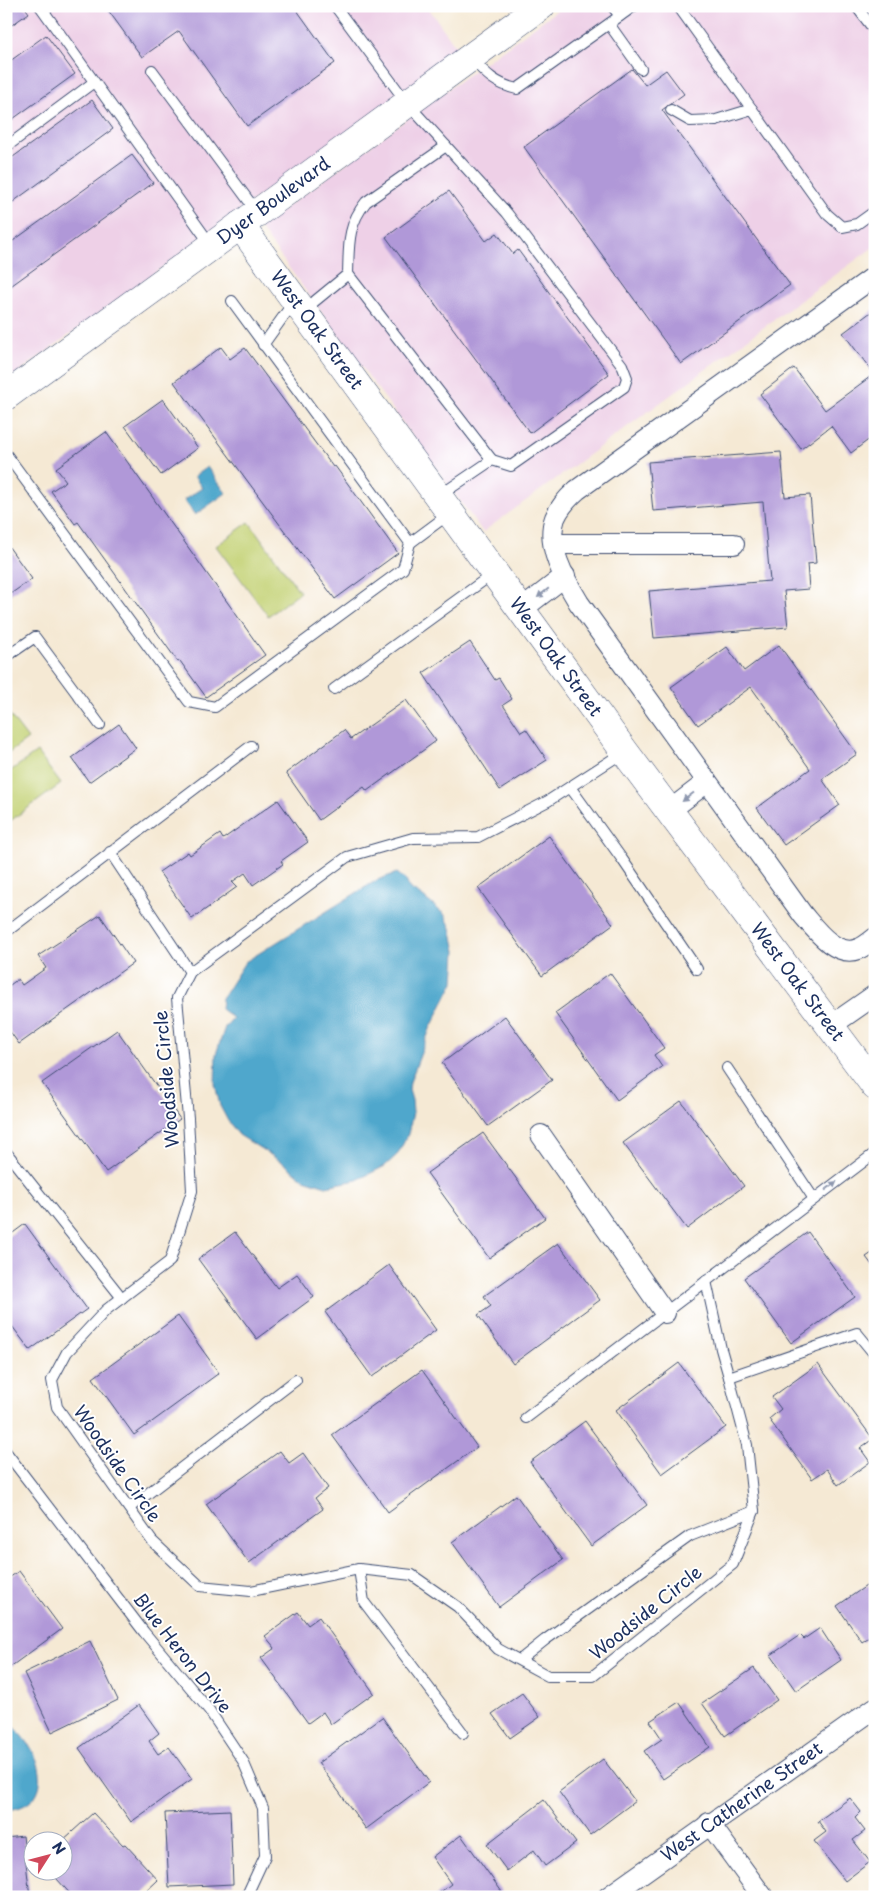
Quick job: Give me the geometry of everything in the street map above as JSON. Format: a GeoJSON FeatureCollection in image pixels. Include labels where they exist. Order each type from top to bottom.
{"type":"FeatureCollection","features":[{"type":"Feature","properties":{"kind":"street","name":"Dyer Boulevard"},"geometry":{"type":"LineString","coordinates":[[6,396],[541,6]]}},
{"type":"Feature","properties":{"kind":"street","name":"West Oak Street"},"geometry":{"type":"LineString","coordinates":[[249,219],[299,306],[625,752],[875,1086]]}},
{"type":"Feature","properties":{"kind":"street"},"geometry":{"type":"LineString","coordinates":[[875,276],[577,490],[563,503],[555,519],[553,537],[557,558],[579,603],[803,915],[829,944],[845,950],[856,950],[875,938]]}},
{"type":"Feature","properties":{"kind":"street"},"geometry":{"type":"LineString","coordinates":[[554,544],[734,544]]}},
{"type":"Feature","properties":{"kind":"street"},"geometry":{"type":"LineString","coordinates":[[521,610],[565,576]]}},
{"type":"Feature","properties":{"kind":"street"},"geometry":{"type":"LineString","coordinates":[[669,811],[707,782]]}},
{"type":"Feature","properties":{"kind":"street"},"geometry":{"type":"LineString","coordinates":[[830,1027],[875,995]]}},
{"type":"Feature","properties":{"kind":"street"},"geometry":{"type":"LineString","coordinates":[[541,1135],[665,1313]]}},
{"type":"Feature","properties":{"kind":"street","name":"West Catherine Street"},"geometry":{"type":"LineString","coordinates":[[608,1897],[875,1708]]}},
{"type":"Feature","properties":{"kind":"street"},"geometry":{"type":"LineString","coordinates":[[710,1823],[763,1897]]}},
{"type":"Feature","properties":{"kind":"lane"},"geometry":{"type":"LineString","coordinates":[[40,6],[212,246]]}},
{"type":"Feature","properties":{"kind":"lane"},"geometry":{"type":"LineString","coordinates":[[335,6],[407,103],[508,213],[622,365],[627,378],[624,387],[511,466],[492,460],[348,274],[349,233],[358,212],[366,202],[446,146]]}},
{"type":"Feature","properties":{"kind":"lane"},"geometry":{"type":"LineString","coordinates":[[612,6],[620,16]]}},
{"type":"Feature","properties":{"kind":"lane"},"geometry":{"type":"LineString","coordinates":[[471,58],[491,79],[506,86],[517,88],[634,6]]}},
{"type":"Feature","properties":{"kind":"lane"},"geometry":{"type":"LineString","coordinates":[[678,6],[828,214],[842,227],[857,224],[875,211]]}},
{"type":"Feature","properties":{"kind":"lane"},"geometry":{"type":"LineString","coordinates":[[856,6],[875,31]]}},
{"type":"Feature","properties":{"kind":"lane"},"geometry":{"type":"LineString","coordinates":[[609,24],[641,69]]}},
{"type":"Feature","properties":{"kind":"lane"},"geometry":{"type":"LineString","coordinates":[[152,70],[249,219]]}},
{"type":"Feature","properties":{"kind":"lane"},"geometry":{"type":"LineString","coordinates":[[6,146],[94,82]]}},
{"type":"Feature","properties":{"kind":"lane"},"geometry":{"type":"LineString","coordinates":[[671,110],[690,121],[716,120],[752,109]]}},
{"type":"Feature","properties":{"kind":"lane"},"geometry":{"type":"LineString","coordinates":[[264,345],[299,306],[348,274]]}},
{"type":"Feature","properties":{"kind":"lane"},"geometry":{"type":"LineString","coordinates":[[232,302],[410,543]]}},
{"type":"Feature","properties":{"kind":"lane"},"geometry":{"type":"LineString","coordinates":[[6,454],[188,702],[215,707],[403,569],[410,543],[445,504],[492,460]]}},
{"type":"Feature","properties":{"kind":"lane"},"geometry":{"type":"LineString","coordinates":[[334,689],[495,572]]}},
{"type":"Feature","properties":{"kind":"lane"},"geometry":{"type":"LineString","coordinates":[[6,657],[35,637],[100,725]]}},
{"type":"Feature","properties":{"kind":"lane"},"geometry":{"type":"LineString","coordinates":[[6,932],[251,746]]}},
{"type":"Feature","properties":{"kind":"lane","name":"Woodside Circle"},"geometry":{"type":"LineString","coordinates":[[625,752],[548,802],[478,837],[412,838],[347,857],[190,972],[177,998],[188,1118],[192,1191],[170,1261],[106,1310],[67,1352],[52,1380],[57,1407],[152,1541],[200,1586],[251,1591],[358,1569],[412,1575],[458,1607],[498,1649],[548,1676],[593,1676],[733,1564],[754,1510],[747,1445],[721,1349],[706,1281]]}},
{"type":"Feature","properties":{"kind":"lane"},"geometry":{"type":"LineString","coordinates":[[570,787],[697,969]]}},
{"type":"Feature","properties":{"kind":"lane"},"geometry":{"type":"LineString","coordinates":[[110,852],[190,972]]}},
{"type":"Feature","properties":{"kind":"lane"},"geometry":{"type":"LineString","coordinates":[[726,1068],[814,1199]]}},
{"type":"Feature","properties":{"kind":"lane"},"geometry":{"type":"LineString","coordinates":[[6,1152],[122,1298]]}},
{"type":"Feature","properties":{"kind":"lane"},"geometry":{"type":"LineString","coordinates":[[526,1418],[875,1153]]}},
{"type":"Feature","properties":{"kind":"lane"},"geometry":{"type":"LineString","coordinates":[[729,1377],[857,1333],[875,1355]]}},
{"type":"Feature","properties":{"kind":"lane"},"geometry":{"type":"LineString","coordinates":[[129,1508],[296,1380]]}},
{"type":"Feature","properties":{"kind":"lane","name":"Blue Heron Drive"},"geometry":{"type":"LineString","coordinates":[[6,1452],[144,1632],[209,1710],[243,1762],[264,1808],[265,1856],[246,1897]]}},
{"type":"Feature","properties":{"kind":"lane"},"geometry":{"type":"LineString","coordinates":[[520,1660],[690,1536],[754,1510]]}},
{"type":"Feature","properties":{"kind":"lane"},"geometry":{"type":"LineString","coordinates":[[358,1569],[364,1602],[463,1734]]}},
{"type":"Feature","properties":{"kind":"shaded area"},"geometry":{"type":"Polygon","coordinates":[[[6,6],[427,6],[459,51],[6,381],[6,6]]]}},
{"type":"Feature","properties":{"kind":"shaded area"},"geometry":{"type":"Polygon","coordinates":[[[563,6],[875,6],[875,246],[483,532],[259,227],[563,6]]]}},
{"type":"Feature","properties":{"kind":"green space"},"geometry":{"type":"Polygon","coordinates":[[[249,522],[300,592],[268,616],[216,546],[249,522]]]}},
{"type":"Feature","properties":{"kind":"green space"},"geometry":{"type":"Polygon","coordinates":[[[6,710],[28,739],[6,755],[6,710]]]}},
{"type":"Feature","properties":{"kind":"green space"},"geometry":{"type":"Polygon","coordinates":[[[37,752],[61,784],[6,824],[6,774],[37,752]]]}},
{"type":"Feature","properties":{"kind":"water"},"geometry":{"type":"Polygon","coordinates":[[[207,467],[226,493],[195,515],[184,500],[202,488],[194,476],[207,467]]]}},
{"type":"Feature","properties":{"kind":"water"},"geometry":{"type":"Polygon","coordinates":[[[397,873],[406,880],[409,888],[445,915],[451,928],[456,951],[454,982],[430,1029],[410,1082],[409,1090],[413,1113],[408,1134],[398,1154],[385,1166],[357,1180],[326,1186],[304,1179],[282,1162],[239,1135],[228,1121],[220,1106],[215,1084],[216,1054],[225,1027],[233,1018],[221,1009],[222,998],[245,962],[377,880],[397,873]]]}},
{"type":"Feature","properties":{"kind":"water"},"geometry":{"type":"Polygon","coordinates":[[[6,1720],[21,1734],[34,1754],[38,1765],[40,1786],[36,1795],[29,1802],[6,1810],[6,1720]]]}},
{"type":"Feature","properties":{"kind":"building"},"geometry":{"type":"Polygon","coordinates":[[[6,6],[24,6],[29,13],[6,29],[6,6]]]}},
{"type":"Feature","properties":{"kind":"building"},"geometry":{"type":"Polygon","coordinates":[[[105,6],[294,6],[335,63],[247,126],[179,31],[142,57],[105,6]]]}},
{"type":"Feature","properties":{"kind":"building"},"geometry":{"type":"Polygon","coordinates":[[[46,35],[75,74],[6,124],[6,64],[46,35]]]}},
{"type":"Feature","properties":{"kind":"building"},"geometry":{"type":"Polygon","coordinates":[[[632,69],[645,85],[666,70],[684,94],[662,110],[790,285],[681,364],[524,147],[632,69]]]}},
{"type":"Feature","properties":{"kind":"building"},"geometry":{"type":"Polygon","coordinates":[[[92,100],[113,129],[6,207],[6,162],[92,100]]]}},
{"type":"Feature","properties":{"kind":"building"},"geometry":{"type":"Polygon","coordinates":[[[132,155],[153,183],[8,288],[6,285],[6,246],[132,155]]]}},
{"type":"Feature","properties":{"kind":"building"},"geometry":{"type":"Polygon","coordinates":[[[449,191],[486,241],[497,233],[513,254],[518,250],[609,374],[530,433],[386,237],[449,191]]]}},
{"type":"Feature","properties":{"kind":"building"},"geometry":{"type":"Polygon","coordinates":[[[875,309],[875,435],[851,453],[831,426],[801,449],[760,394],[794,368],[825,410],[874,374],[843,333],[875,309]]]}},
{"type":"Feature","properties":{"kind":"building"},"geometry":{"type":"Polygon","coordinates":[[[221,347],[230,359],[245,348],[333,467],[335,466],[398,553],[335,599],[174,382],[221,347]]]}},
{"type":"Feature","properties":{"kind":"building"},"geometry":{"type":"Polygon","coordinates":[[[163,399],[198,448],[161,475],[125,426],[163,399]]]}},
{"type":"Feature","properties":{"kind":"building"},"geometry":{"type":"Polygon","coordinates":[[[106,432],[265,655],[206,697],[180,661],[178,662],[78,522],[75,524],[51,491],[66,481],[56,468],[106,432]]]}},
{"type":"Feature","properties":{"kind":"building"},"geometry":{"type":"Polygon","coordinates":[[[781,452],[785,497],[810,495],[816,563],[807,564],[809,589],[784,591],[788,627],[654,638],[649,591],[770,581],[763,502],[653,511],[648,462],[781,452]]]}},
{"type":"Feature","properties":{"kind":"building"},"geometry":{"type":"Polygon","coordinates":[[[6,543],[32,579],[6,597],[6,543]]]}},
{"type":"Feature","properties":{"kind":"building"},"geometry":{"type":"Polygon","coordinates":[[[470,642],[495,680],[499,678],[512,699],[503,705],[521,732],[526,729],[547,760],[500,790],[423,673],[470,642]]]}},
{"type":"Feature","properties":{"kind":"building"},"geometry":{"type":"Polygon","coordinates":[[[779,645],[857,754],[822,779],[840,805],[784,845],[757,808],[810,769],[751,687],[698,725],[671,687],[727,647],[744,671],[779,645]]]}},
{"type":"Feature","properties":{"kind":"building"},"geometry":{"type":"Polygon","coordinates":[[[406,700],[436,741],[367,791],[364,787],[319,820],[286,773],[344,730],[351,739],[406,700]]]}},
{"type":"Feature","properties":{"kind":"building"},"geometry":{"type":"Polygon","coordinates":[[[119,724],[136,748],[89,782],[72,758],[119,724]]]}},
{"type":"Feature","properties":{"kind":"building"},"geometry":{"type":"Polygon","coordinates":[[[278,800],[308,842],[281,861],[283,864],[253,885],[245,873],[232,882],[237,887],[192,919],[159,872],[188,852],[190,855],[220,834],[223,839],[278,800]]]}},
{"type":"Feature","properties":{"kind":"building"},"geometry":{"type":"Polygon","coordinates":[[[549,836],[613,924],[542,976],[478,888],[549,836]]]}},
{"type":"Feature","properties":{"kind":"building"},"geometry":{"type":"Polygon","coordinates":[[[100,915],[133,963],[19,1044],[6,1026],[6,988],[18,979],[22,985],[46,968],[38,956],[100,915]]]}},
{"type":"Feature","properties":{"kind":"building"},"geometry":{"type":"Polygon","coordinates":[[[610,973],[664,1048],[654,1055],[662,1067],[617,1100],[555,1013],[610,973]]]}},
{"type":"Feature","properties":{"kind":"building"},"geometry":{"type":"Polygon","coordinates":[[[505,1016],[552,1080],[488,1126],[442,1063],[505,1016]]]}},
{"type":"Feature","properties":{"kind":"building"},"geometry":{"type":"Polygon","coordinates":[[[117,1030],[180,1119],[106,1172],[42,1083],[117,1030]]]}},
{"type":"Feature","properties":{"kind":"building"},"geometry":{"type":"Polygon","coordinates":[[[681,1101],[744,1186],[687,1229],[623,1143],[681,1101]]]}},
{"type":"Feature","properties":{"kind":"building"},"geometry":{"type":"Polygon","coordinates":[[[483,1133],[545,1218],[489,1258],[427,1173],[483,1133]]]}},
{"type":"Feature","properties":{"kind":"building"},"geometry":{"type":"Polygon","coordinates":[[[25,1224],[87,1309],[30,1350],[6,1318],[6,1238],[25,1224]]]}},
{"type":"Feature","properties":{"kind":"building"},"geometry":{"type":"Polygon","coordinates":[[[235,1232],[277,1288],[297,1274],[314,1297],[257,1339],[198,1259],[235,1232]]]}},
{"type":"Feature","properties":{"kind":"building"},"geometry":{"type":"Polygon","coordinates":[[[808,1232],[855,1297],[791,1343],[744,1278],[808,1232]]]}},
{"type":"Feature","properties":{"kind":"building"},"geometry":{"type":"Polygon","coordinates":[[[558,1243],[600,1300],[513,1364],[478,1315],[491,1306],[484,1296],[558,1243]]]}},
{"type":"Feature","properties":{"kind":"building"},"geometry":{"type":"Polygon","coordinates":[[[875,1251],[875,1269],[866,1257],[875,1251]]]}},
{"type":"Feature","properties":{"kind":"building"},"geometry":{"type":"Polygon","coordinates":[[[389,1265],[436,1330],[372,1377],[325,1312],[389,1265]]]}},
{"type":"Feature","properties":{"kind":"building"},"geometry":{"type":"Polygon","coordinates":[[[178,1316],[219,1373],[134,1435],[93,1378],[178,1316]]]}},
{"type":"Feature","properties":{"kind":"building"},"geometry":{"type":"Polygon","coordinates":[[[679,1363],[726,1427],[662,1474],[616,1410],[679,1363]]]}},
{"type":"Feature","properties":{"kind":"building"},"geometry":{"type":"Polygon","coordinates":[[[818,1364],[873,1439],[860,1448],[870,1462],[838,1485],[827,1469],[812,1479],[769,1419],[781,1409],[772,1397],[818,1364]]]}},
{"type":"Feature","properties":{"kind":"building"},"geometry":{"type":"Polygon","coordinates":[[[422,1370],[477,1447],[388,1512],[332,1435],[422,1370]]]}},
{"type":"Feature","properties":{"kind":"building"},"geometry":{"type":"Polygon","coordinates":[[[585,1421],[647,1505],[591,1546],[530,1462],[585,1421]]]}},
{"type":"Feature","properties":{"kind":"building"},"geometry":{"type":"Polygon","coordinates":[[[280,1451],[289,1463],[303,1453],[328,1488],[315,1498],[323,1509],[249,1563],[206,1504],[280,1451]]]}},
{"type":"Feature","properties":{"kind":"building"},"geometry":{"type":"Polygon","coordinates":[[[516,1495],[563,1560],[499,1607],[452,1542],[516,1495]]]}},
{"type":"Feature","properties":{"kind":"building"},"geometry":{"type":"Polygon","coordinates":[[[19,1571],[62,1629],[6,1670],[6,1580],[19,1571]]]}},
{"type":"Feature","properties":{"kind":"building"},"geometry":{"type":"Polygon","coordinates":[[[869,1584],[872,1589],[875,1587],[875,1633],[862,1642],[837,1606],[869,1584]]]}},
{"type":"Feature","properties":{"kind":"building"},"geometry":{"type":"Polygon","coordinates":[[[298,1612],[308,1625],[319,1617],[374,1693],[331,1724],[323,1712],[308,1723],[261,1658],[275,1648],[265,1636],[298,1612]]]}},
{"type":"Feature","properties":{"kind":"building"},"geometry":{"type":"Polygon","coordinates":[[[820,1628],[841,1660],[796,1691],[771,1655],[800,1635],[804,1639],[820,1628]]]}},
{"type":"Feature","properties":{"kind":"building"},"geometry":{"type":"Polygon","coordinates":[[[90,1641],[118,1700],[52,1732],[24,1673],[90,1641]]]}},
{"type":"Feature","properties":{"kind":"building"},"geometry":{"type":"Polygon","coordinates":[[[754,1668],[777,1700],[725,1736],[702,1703],[754,1668]]]}},
{"type":"Feature","properties":{"kind":"building"},"geometry":{"type":"Polygon","coordinates":[[[522,1693],[540,1717],[510,1738],[492,1714],[522,1693]]]}},
{"type":"Feature","properties":{"kind":"building"},"geometry":{"type":"Polygon","coordinates":[[[679,1702],[710,1747],[663,1779],[644,1751],[662,1739],[650,1721],[679,1702]]]}},
{"type":"Feature","properties":{"kind":"building"},"geometry":{"type":"Polygon","coordinates":[[[139,1705],[159,1733],[149,1741],[158,1754],[169,1747],[192,1779],[131,1822],[79,1748],[139,1705]]]}},
{"type":"Feature","properties":{"kind":"building"},"geometry":{"type":"Polygon","coordinates":[[[382,1717],[429,1782],[366,1829],[318,1763],[382,1717]]]}},
{"type":"Feature","properties":{"kind":"building"},"geometry":{"type":"Polygon","coordinates":[[[603,1759],[635,1801],[590,1835],[559,1792],[603,1759]]]}},
{"type":"Feature","properties":{"kind":"building"},"geometry":{"type":"Polygon","coordinates":[[[850,1798],[861,1812],[855,1818],[865,1831],[853,1840],[870,1862],[845,1881],[814,1841],[826,1832],[818,1821],[850,1798]]]}},
{"type":"Feature","properties":{"kind":"building"},"geometry":{"type":"Polygon","coordinates":[[[544,1800],[576,1843],[545,1866],[534,1850],[507,1871],[487,1844],[544,1800]]]}},
{"type":"Feature","properties":{"kind":"building"},"geometry":{"type":"Polygon","coordinates":[[[230,1810],[233,1884],[169,1887],[165,1813],[230,1810]]]}},
{"type":"Feature","properties":{"kind":"building"},"geometry":{"type":"Polygon","coordinates":[[[93,1813],[158,1880],[140,1897],[73,1897],[58,1880],[72,1880],[72,1832],[93,1813]]]}},
{"type":"Feature","properties":{"kind":"building"},"geometry":{"type":"Polygon","coordinates":[[[461,1835],[502,1892],[495,1897],[434,1897],[451,1884],[432,1857],[461,1835]]]}},
{"type":"Feature","properties":{"kind":"building"},"geometry":{"type":"Polygon","coordinates":[[[22,1836],[22,1880],[28,1880],[30,1897],[6,1897],[6,1838],[22,1836]]]}}]}
